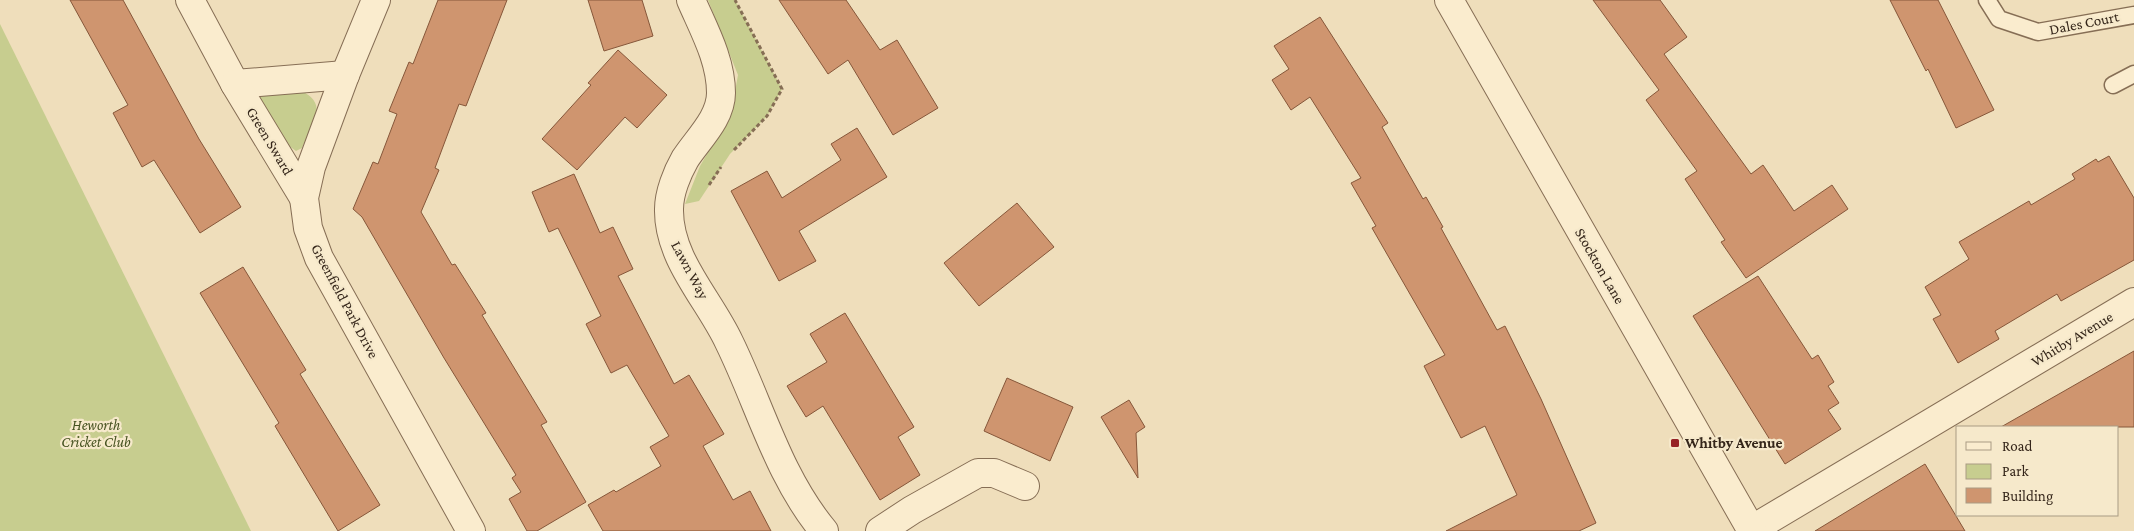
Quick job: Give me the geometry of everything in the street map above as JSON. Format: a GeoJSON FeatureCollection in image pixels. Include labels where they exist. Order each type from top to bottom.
{"type":"FeatureCollection","features":[{"type":"Feature","properties":{"kind":"street","name":"Green Sward"},"geometry":{"type":"LineString","coordinates":[[190,0],[235,84],[304,198]]}},
{"type":"Feature","properties":{"kind":"street","name":"Greenfield Park Drive"},"geometry":{"type":"LineString","coordinates":[[376,0],[345,75],[312,167],[304,198],[308,228],[319,258],[471,531]]}},
{"type":"Feature","properties":{"kind":"street","name":"Lawn Way"},"geometry":{"type":"LineString","coordinates":[[692,0],[719,68],[721,95],[717,114],[684,160],[674,182],[668,208],[671,232],[677,252],[725,333],[741,366],[763,425],[795,490],[824,531]]}},
{"type":"Feature","properties":{"kind":"street","name":"Stockton Lane"},"geometry":{"type":"LineString","coordinates":[[1449,0],[1752,530]]}},
{"type":"Feature","properties":{"kind":"street","name":"Green Sward"},"geometry":{"type":"LineString","coordinates":[[235,84],[345,75]]}},
{"type":"Feature","properties":{"kind":"street","name":"Whitby Avenue"},"geometry":{"type":"LineString","coordinates":[[1752,530],[2134,302]]}},
{"type":"Feature","properties":{"kind":"street"},"geometry":{"type":"LineString","coordinates":[[880,531],[912,510],[978,473],[994,473],[1025,486]]}},
{"type":"Feature","properties":{"kind":"lane","name":"Dales Court"},"geometry":{"type":"LineString","coordinates":[[1987,0],[1999,19],[2038,32],[2134,15]]}},
{"type":"Feature","properties":{"kind":"lane"},"geometry":{"type":"LineString","coordinates":[[2113,85],[2134,74]]}},
{"type":"Feature","properties":{"kind":"green space"},"geometry":{"type":"Polygon","coordinates":[[[708,0],[735,0],[782,89],[767,116],[730,154],[699,201],[685,204],[700,166],[731,113],[738,75],[708,0]]]}},
{"type":"Feature","properties":{"kind":"green space","name":"Heworth Cricket Club"},"geometry":{"type":"Polygon","coordinates":[[[0,24],[251,531],[0,531],[0,24]]]}},
{"type":"Feature","properties":{"kind":"green space"},"geometry":{"type":"Polygon","coordinates":[[[299,90],[309,95],[317,108],[314,123],[302,148],[296,151],[285,143],[256,101],[258,91],[299,90]]]}},
{"type":"Feature","properties":{"kind":"building"},"geometry":{"type":"Polygon","coordinates":[[[70,0],[123,0],[199,139],[241,207],[200,233],[154,160],[142,167],[113,113],[128,105],[70,0]]]}},
{"type":"Feature","properties":{"kind":"building"},"geometry":{"type":"Polygon","coordinates":[[[438,0],[507,0],[466,106],[459,104],[435,168],[439,170],[421,212],[452,265],[455,264],[486,313],[482,315],[547,422],[541,425],[586,502],[537,531],[527,531],[509,499],[521,492],[512,478],[516,475],[444,358],[362,217],[353,209],[373,162],[378,164],[397,114],[389,111],[409,62],[413,64],[438,0]]]}},
{"type":"Feature","properties":{"kind":"building"},"geometry":{"type":"Polygon","coordinates":[[[588,0],[642,0],[653,36],[604,51],[588,0]]]}},
{"type":"Feature","properties":{"kind":"building"},"geometry":{"type":"Polygon","coordinates":[[[779,0],[846,0],[880,50],[897,40],[938,108],[893,135],[848,60],[828,74],[779,0]]]}},
{"type":"Feature","properties":{"kind":"building"},"geometry":{"type":"Polygon","coordinates":[[[1593,0],[1660,0],[1687,37],[1664,54],[1751,174],[1763,165],[1794,211],[1832,185],[1848,209],[1746,278],[1721,242],[1725,240],[1685,179],[1697,171],[1646,100],[1659,90],[1593,0]]]}},
{"type":"Feature","properties":{"kind":"building"},"geometry":{"type":"Polygon","coordinates":[[[1890,0],[1938,0],[1994,110],[1956,128],[1928,69],[1926,71],[1890,0]]]}},
{"type":"Feature","properties":{"kind":"building"},"geometry":{"type":"Polygon","coordinates":[[[1320,17],[1388,123],[1382,127],[1423,199],[1426,197],[1443,227],[1441,228],[1497,330],[1505,326],[1541,399],[1596,523],[1579,531],[1446,531],[1517,495],[1485,426],[1461,438],[1424,366],[1445,355],[1372,228],[1376,226],[1351,183],[1361,178],[1310,97],[1291,110],[1272,80],[1289,69],[1274,46],[1320,17]]]}},
{"type":"Feature","properties":{"kind":"building"},"geometry":{"type":"Polygon","coordinates":[[[618,50],[667,95],[637,128],[625,117],[577,170],[542,139],[591,85],[588,83],[618,50]]]}},
{"type":"Feature","properties":{"kind":"building"},"geometry":{"type":"Polygon","coordinates":[[[857,128],[887,177],[799,231],[816,261],[779,281],[731,191],[767,171],[782,198],[841,160],[831,144],[857,128]]]}},
{"type":"Feature","properties":{"kind":"building"},"geometry":{"type":"Polygon","coordinates":[[[2109,156],[2134,198],[2134,260],[2061,301],[2057,294],[1995,331],[1999,339],[1958,363],[1933,319],[1941,315],[1925,287],[1969,259],[1959,242],[2029,201],[2031,205],[2075,179],[2072,174],[2096,159],[2098,162],[2109,156]]]}},
{"type":"Feature","properties":{"kind":"building"},"geometry":{"type":"Polygon","coordinates":[[[574,174],[600,233],[613,227],[633,269],[618,276],[674,384],[689,375],[724,434],[703,446],[733,500],[750,491],[771,531],[603,531],[588,505],[614,490],[616,492],[661,466],[650,447],[669,436],[627,365],[611,373],[586,324],[601,316],[558,228],[549,232],[532,192],[574,174]]]}},
{"type":"Feature","properties":{"kind":"building"},"geometry":{"type":"Polygon","coordinates":[[[1017,203],[1054,247],[979,306],[944,263],[1017,203]]]}},
{"type":"Feature","properties":{"kind":"building"},"geometry":{"type":"Polygon","coordinates":[[[243,267],[306,370],[300,374],[380,505],[338,531],[275,426],[279,423],[200,293],[243,267]]]}},
{"type":"Feature","properties":{"kind":"building"},"geometry":{"type":"Polygon","coordinates":[[[1758,276],[1812,359],[1818,355],[1834,382],[1828,386],[1839,403],[1828,410],[1841,429],[1785,464],[1693,316],[1758,276]]]}},
{"type":"Feature","properties":{"kind":"building"},"geometry":{"type":"Polygon","coordinates":[[[845,313],[914,427],[898,437],[920,475],[880,500],[823,406],[806,417],[787,386],[827,362],[810,334],[845,313]]]}},
{"type":"Feature","properties":{"kind":"building"},"geometry":{"type":"Polygon","coordinates":[[[2134,351],[2134,427],[2003,426],[2134,351]]]}},
{"type":"Feature","properties":{"kind":"building"},"geometry":{"type":"Polygon","coordinates":[[[1007,378],[1073,407],[1050,461],[984,431],[1007,378]]]}},
{"type":"Feature","properties":{"kind":"building"},"geometry":{"type":"Polygon","coordinates":[[[1129,400],[1145,427],[1136,433],[1138,478],[1101,417],[1129,400]]]}},
{"type":"Feature","properties":{"kind":"building"},"geometry":{"type":"Polygon","coordinates":[[[1925,464],[1965,531],[1815,531],[1925,464]]]}},
{"type":"Feature","properties":{"kind":"place","name":"Whitby Avenue"},"geometry":{"type":"Point","coordinates":[1675,443]}}]}
